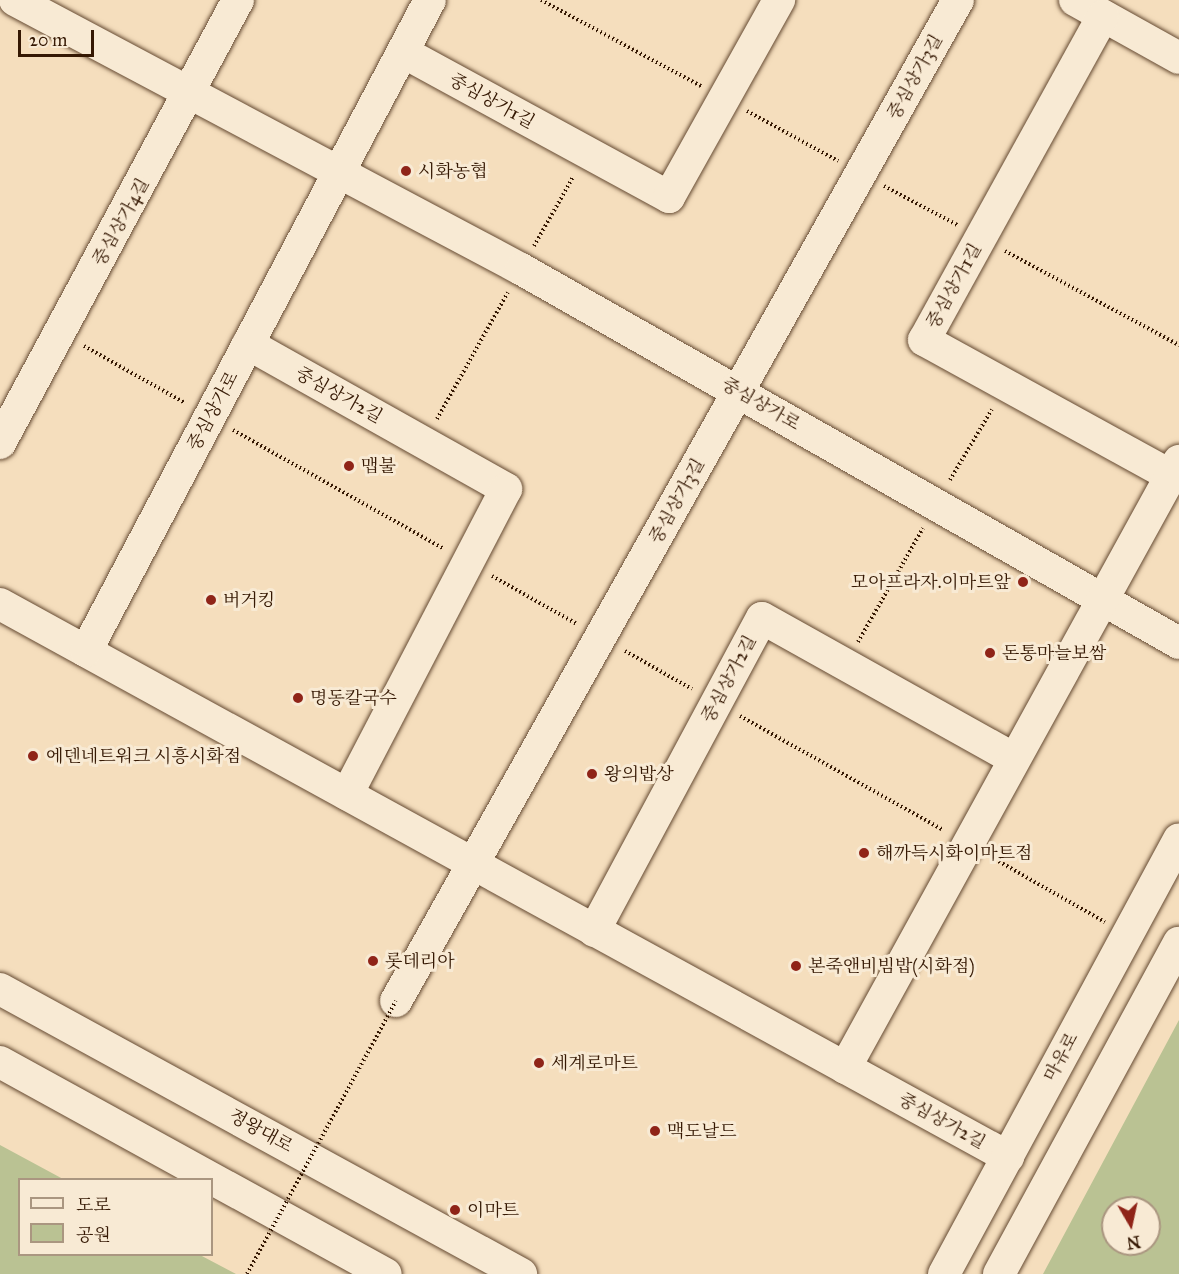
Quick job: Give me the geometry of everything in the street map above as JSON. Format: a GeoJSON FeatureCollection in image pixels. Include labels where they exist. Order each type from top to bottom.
{"type":"FeatureCollection","features":[{"type":"Feature","properties":{"kind":"street","name":"중심상가로"},"geometry":{"type":"LineString","coordinates":[[15,0],[521,269],[1179,643]]}},
{"type":"Feature","properties":{"kind":"street","name":"중심상가4길"},"geometry":{"type":"LineString","coordinates":[[0,443],[191,93],[238,0]]}},
{"type":"Feature","properties":{"kind":"street","name":"중심상가로"},"geometry":{"type":"LineString","coordinates":[[86,651],[430,0]]}},
{"type":"Feature","properties":{"kind":"street","name":"중심상가1길"},"geometry":{"type":"LineString","coordinates":[[403,52],[669,197],[779,0]]}},
{"type":"Feature","properties":{"kind":"street","name":"중심상가3길"},"geometry":{"type":"LineString","coordinates":[[396,1001],[958,0]]}},
{"type":"Feature","properties":{"kind":"street"},"geometry":{"type":"LineString","coordinates":[[1075,0],[1179,58]]}},
{"type":"Feature","properties":{"kind":"street","name":"중심상가1길"},"geometry":{"type":"LineString","coordinates":[[1103,16],[924,340],[1175,469],[1105,601]]}},
{"type":"Feature","properties":{"kind":"street","name":"중심상가2길"},"geometry":{"type":"LineString","coordinates":[[248,344],[506,489],[347,794]]}},
{"type":"Feature","properties":{"kind":"street"},"geometry":{"type":"LineString","coordinates":[[845,1068],[1014,759],[1105,601]]}},
{"type":"Feature","properties":{"kind":"street","name":"중심상가2길"},"geometry":{"type":"LineString","coordinates":[[0,603],[1008,1157]]}},
{"type":"Feature","properties":{"kind":"street","name":"중심상가2길"},"geometry":{"type":"LineString","coordinates":[[594,931],[762,618],[1014,759]]}},
{"type":"Feature","properties":{"kind":"street","name":"마유로"},"geometry":{"type":"LineString","coordinates":[[944,1274],[1179,839]]}},
{"type":"Feature","properties":{"kind":"street"},"geometry":{"type":"LineString","coordinates":[[999,1274],[1179,943]]}},
{"type":"Feature","properties":{"kind":"street","name":"정왕대로"},"geometry":{"type":"LineString","coordinates":[[0,989],[521,1274]]}},
{"type":"Feature","properties":{"kind":"street"},"geometry":{"type":"LineString","coordinates":[[0,1062],[211,1178]]}},
{"type":"Feature","properties":{"kind":"street"},"geometry":{"type":"LineString","coordinates":[[213,1179],[386,1274]]}},
{"type":"Feature","properties":{"kind":"path"},"geometry":{"type":"LineString","coordinates":[[423,443],[586,153]]}},
{"type":"Feature","properties":{"kind":"path"},"geometry":{"type":"LineString","coordinates":[[247,1274],[396,1001]]}},
{"type":"Feature","properties":{"kind":"green space"},"geometry":{"type":"Polygon","coordinates":[[[1179,1020],[1179,1274],[1043,1274],[1179,1020]]]}},
{"type":"Feature","properties":{"kind":"green space"},"geometry":{"type":"Polygon","coordinates":[[[0,1145],[61,1178],[18,1178],[18,1256],[202,1256],[236,1274],[0,1274],[0,1145]]]}},
{"type":"Feature","properties":{"kind":"place","name":"시화농협"},"geometry":{"type":"Point","coordinates":[406,171]}},
{"type":"Feature","properties":{"kind":"place","name":"맵불"},"geometry":{"type":"Point","coordinates":[349,466]}},
{"type":"Feature","properties":{"kind":"place","name":"모아프라자.이마트앞"},"geometry":{"type":"Point","coordinates":[1023,582]}},
{"type":"Feature","properties":{"kind":"place","name":"버거킹"},"geometry":{"type":"Point","coordinates":[211,600]}},
{"type":"Feature","properties":{"kind":"place","name":"돈통마늘보쌈"},"geometry":{"type":"Point","coordinates":[990,653]}},
{"type":"Feature","properties":{"kind":"place","name":"명동칼국수"},"geometry":{"type":"Point","coordinates":[298,698]}},
{"type":"Feature","properties":{"kind":"place","name":"에덴네트워크 시흥시화점"},"geometry":{"type":"Point","coordinates":[33,756]}},
{"type":"Feature","properties":{"kind":"place","name":"왕의밥상"},"geometry":{"type":"Point","coordinates":[592,774]}},
{"type":"Feature","properties":{"kind":"place","name":"해까득시화이마트점"},"geometry":{"type":"Point","coordinates":[864,853]}},
{"type":"Feature","properties":{"kind":"place","name":"롯데리아"},"geometry":{"type":"Point","coordinates":[373,961]}},
{"type":"Feature","properties":{"kind":"place","name":"본죽앤비빔밥(시화점)"},"geometry":{"type":"Point","coordinates":[796,966]}},
{"type":"Feature","properties":{"kind":"place","name":"세계로마트"},"geometry":{"type":"Point","coordinates":[539,1063]}},
{"type":"Feature","properties":{"kind":"place","name":"맥도날드"},"geometry":{"type":"Point","coordinates":[655,1131]}},
{"type":"Feature","properties":{"kind":"place","name":"이마트"},"geometry":{"type":"Point","coordinates":[455,1210]}}]}
